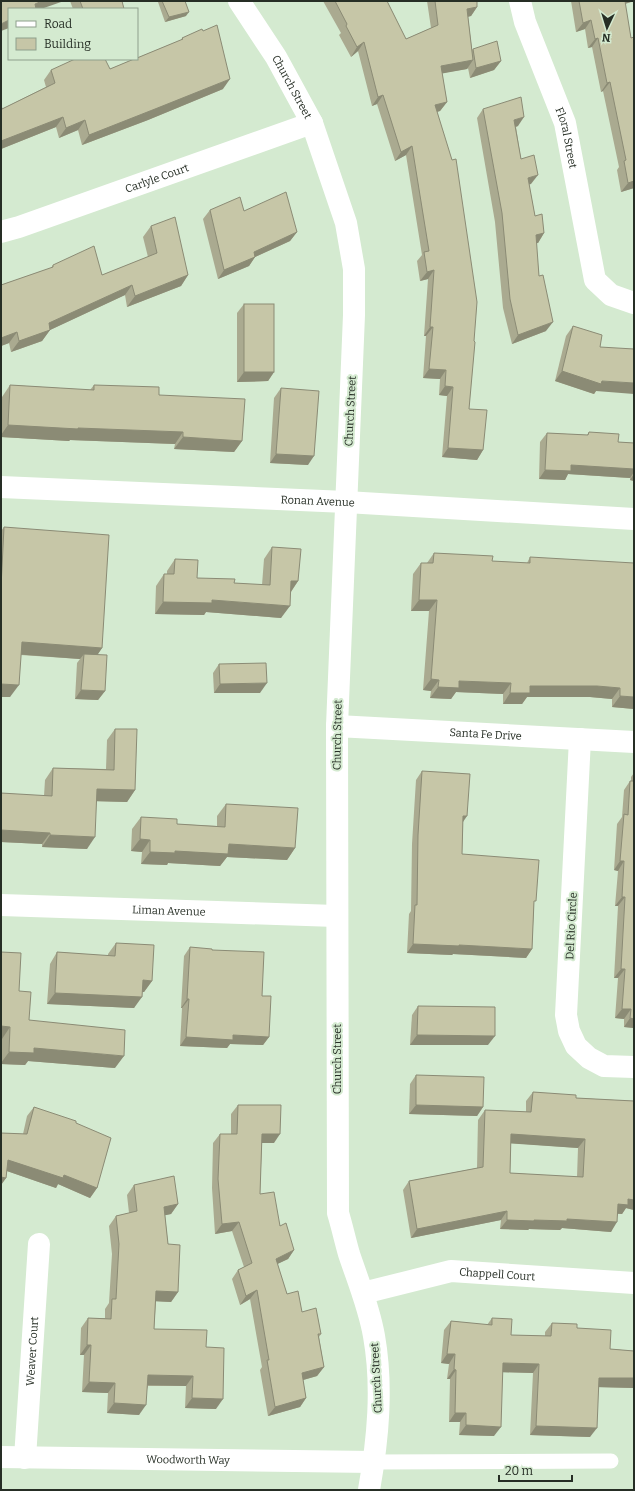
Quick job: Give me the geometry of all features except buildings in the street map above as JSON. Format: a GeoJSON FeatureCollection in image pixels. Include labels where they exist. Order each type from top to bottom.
{"type":"FeatureCollection","features":[{"type":"Feature","properties":{"kind":"street","name":"Church Street"},"geometry":{"type":"LineString","coordinates":[[239,1],[276,57],[312,123],[346,223],[354,269],[354,315],[337,726],[336,916],[338,1212],[349,1253],[363,1293],[374,1336],[378,1380],[379,1420],[369,1490]]}},
{"type":"Feature","properties":{"kind":"street","name":"Floral Street"},"geometry":{"type":"LineString","coordinates":[[520,1],[525,22],[565,123],[596,280],[611,295],[634,303]]}},
{"type":"Feature","properties":{"kind":"street","name":"Carlyle Court"},"geometry":{"type":"LineString","coordinates":[[1,232],[19,228],[312,123]]}},
{"type":"Feature","properties":{"kind":"street","name":"Ronan Avenue"},"geometry":{"type":"LineString","coordinates":[[1,487],[346,502],[634,519]]}},
{"type":"Feature","properties":{"kind":"street","name":"Santa Fe Drive"},"geometry":{"type":"LineString","coordinates":[[337,726],[634,742]]}},
{"type":"Feature","properties":{"kind":"street","name":"Del Rio Circle"},"geometry":{"type":"LineString","coordinates":[[580,739],[566,1015],[569,1031],[576,1046],[589,1058],[604,1066],[634,1067]]}},
{"type":"Feature","properties":{"kind":"street","name":"Liman Avenue"},"geometry":{"type":"LineString","coordinates":[[1,905],[336,916]]}},
{"type":"Feature","properties":{"kind":"street","name":"Weaver Court"},"geometry":{"type":"LineString","coordinates":[[25,1458],[39,1244]]}},
{"type":"Feature","properties":{"kind":"street","name":"Chappell Court"},"geometry":{"type":"LineString","coordinates":[[363,1293],[451,1271],[634,1283]]}},
{"type":"Feature","properties":{"kind":"street","name":"Woodworth Way"},"geometry":{"type":"LineString","coordinates":[[1,1458],[374,1462]]}},
{"type":"Feature","properties":{"kind":"lane"},"geometry":{"type":"LineString","coordinates":[[374,1462],[611,1461]]}}]}
